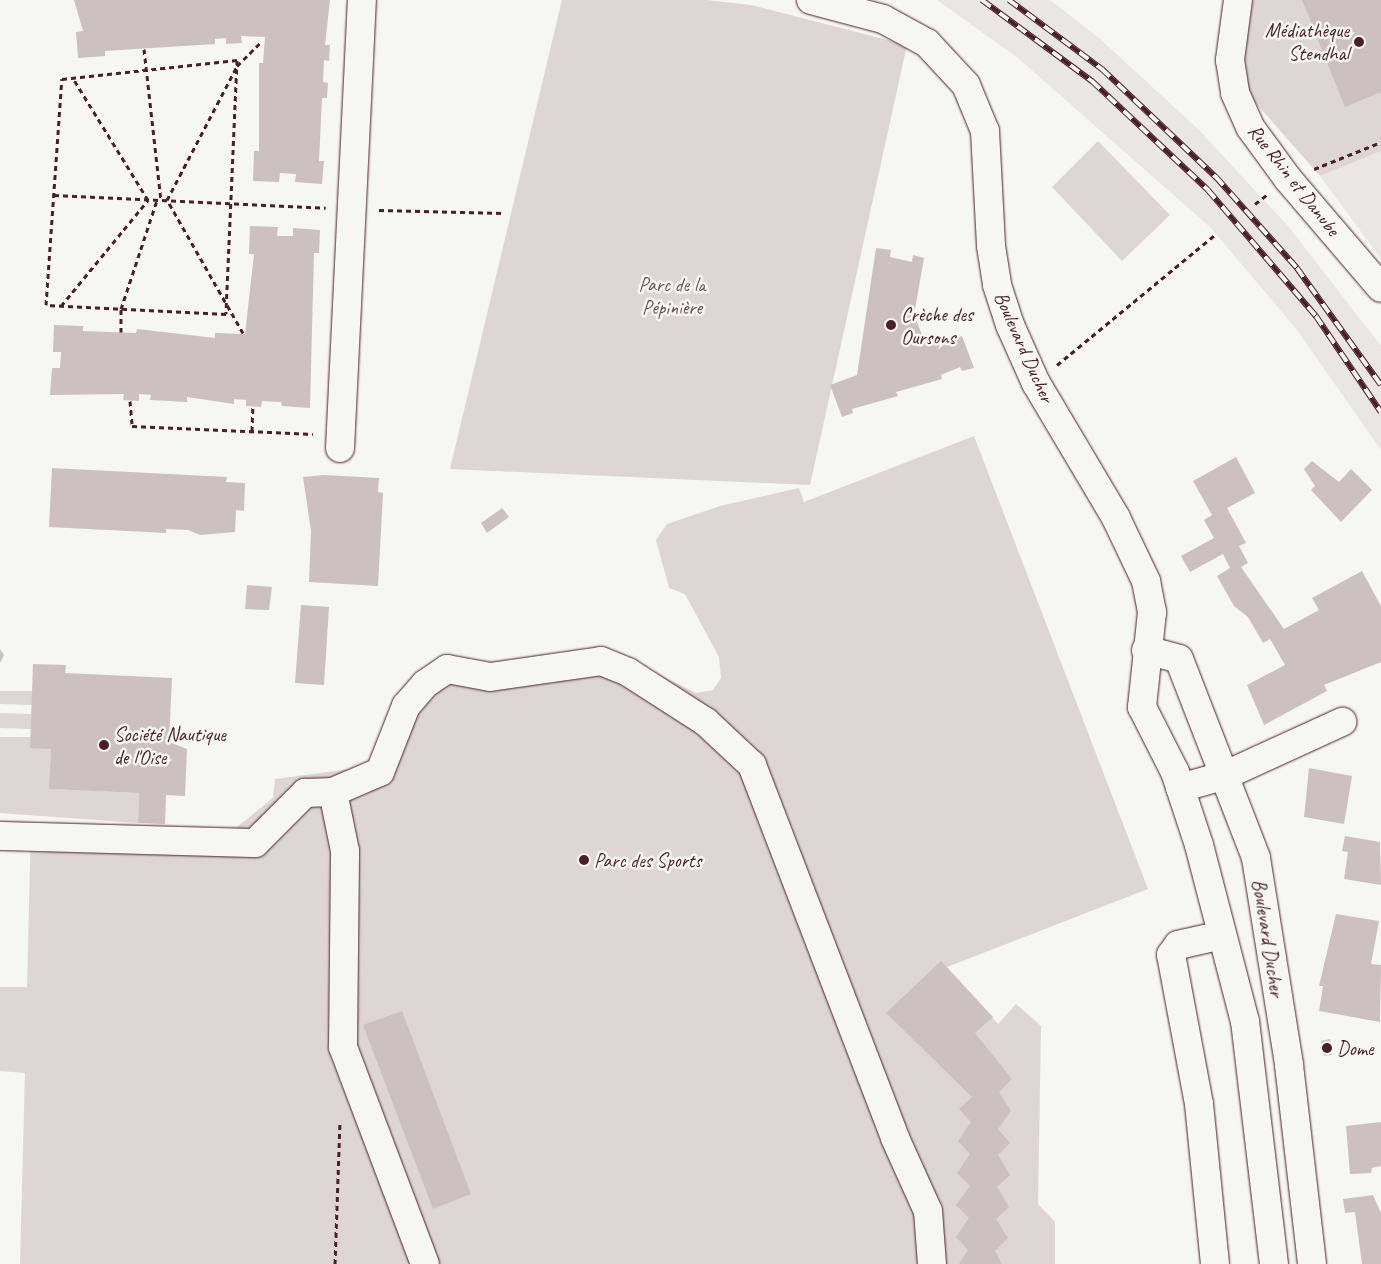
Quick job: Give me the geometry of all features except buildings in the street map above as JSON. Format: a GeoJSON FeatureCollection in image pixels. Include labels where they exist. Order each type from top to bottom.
{"type":"FeatureCollection","features":[{"type":"Feature","properties":{"kind":"street"},"geometry":{"type":"LineString","coordinates":[[340,442],[362,0]]}},
{"type":"Feature","properties":{"kind":"street","name":"Boulevard Ducher"},"geometry":{"type":"LineString","coordinates":[[811,0],[903,28],[927,43],[966,85],[986,131],[988,214],[996,286],[1036,383],[1116,518],[1146,581],[1152,612],[1146,650],[1142,707],[1180,788],[1245,1021],[1274,1264]]}},
{"type":"Feature","properties":{"kind":"street","name":"Rue Rhin et Danube"},"geometry":{"type":"LineString","coordinates":[[1238,0],[1230,60],[1235,93],[1250,126],[1288,179],[1381,288]]}},
{"type":"Feature","properties":{"kind":"street","name":"Boulevard Ducher"},"geometry":{"type":"LineString","coordinates":[[1146,650],[1180,658],[1256,858],[1290,1081],[1312,1264]]}},
{"type":"Feature","properties":{"kind":"street"},"geometry":{"type":"LineString","coordinates":[[0,836],[255,843],[305,793],[333,792],[380,772],[406,706],[425,684],[448,669],[490,677],[600,662],[628,672],[706,722],[752,765],[895,1138],[928,1211],[932,1264]]}},
{"type":"Feature","properties":{"kind":"street"},"geometry":{"type":"LineString","coordinates":[[1180,788],[1226,775],[1342,722]]}},
{"type":"Feature","properties":{"kind":"street"},"geometry":{"type":"LineString","coordinates":[[333,792],[345,851],[343,1047],[425,1264]]}},
{"type":"Feature","properties":{"kind":"street"},"geometry":{"type":"LineString","coordinates":[[1215,1264],[1199,1104],[1172,955],[1178,945],[1222,935]]}},
{"type":"Feature","properties":{"kind":"street"},"geometry":{"type":"LineString","coordinates":[[1254,1084],[1290,1081]]}},
{"type":"Feature","properties":{"kind":"path"},"geometry":{"type":"LineString","coordinates":[[167,200],[237,66],[261,42]]}},
{"type":"Feature","properties":{"kind":"path"},"geometry":{"type":"LineString","coordinates":[[121,332],[121,309],[159,200],[144,49]]}},
{"type":"Feature","properties":{"kind":"path"},"geometry":{"type":"LineString","coordinates":[[237,60],[226,314],[46,305],[62,79],[146,70],[237,60]]}},
{"type":"Feature","properties":{"kind":"path"},"geometry":{"type":"LineString","coordinates":[[73,78],[148,200]]}},
{"type":"Feature","properties":{"kind":"path"},"geometry":{"type":"LineString","coordinates":[[1288,179],[1381,142]]}},
{"type":"Feature","properties":{"kind":"path"},"geometry":{"type":"LineString","coordinates":[[54,195],[352,209],[504,213]]}},
{"type":"Feature","properties":{"kind":"path"},"geometry":{"type":"LineString","coordinates":[[61,306],[148,200]]}},
{"type":"Feature","properties":{"kind":"path"},"geometry":{"type":"LineString","coordinates":[[167,200],[226,310],[243,333]]}},
{"type":"Feature","properties":{"kind":"path"},"geometry":{"type":"LineString","coordinates":[[1036,383],[1216,234]]}},
{"type":"Feature","properties":{"kind":"path"},"geometry":{"type":"LineString","coordinates":[[130,401],[132,426],[252,431],[340,442]]}},
{"type":"Feature","properties":{"kind":"path"},"geometry":{"type":"LineString","coordinates":[[252,431],[253,407]]}},
{"type":"Feature","properties":{"kind":"path"},"geometry":{"type":"LineString","coordinates":[[335,1264],[341,1116]]}},
{"type":"Feature","properties":{"kind":"shaded area"},"geometry":{"type":"Polygon","coordinates":[[[937,0],[1050,0],[1099,38],[1199,130],[1288,226],[1381,346],[1381,450],[1297,330],[1211,228],[1018,58],[937,0]]]}},
{"type":"Feature","properties":{"kind":"shaded area"},"geometry":{"type":"Polygon","coordinates":[[[1381,151],[1381,259],[1320,176],[1381,151]]]}},
{"type":"Feature","properties":{"kind":"green space","name":"Parc de la Pépinière"},"geometry":{"type":"Polygon","coordinates":[[[562,0],[706,0],[751,5],[907,45],[810,485],[450,469],[562,0]]]}},
{"type":"Feature","properties":{"kind":"green space"},"geometry":{"type":"Polygon","coordinates":[[[1250,0],[1381,0],[1381,151],[1320,176],[1254,101],[1247,90],[1242,64],[1250,0]]]}},
{"type":"Feature","properties":{"kind":"green space"},"geometry":{"type":"Polygon","coordinates":[[[1098,141],[1170,215],[1122,261],[1052,187],[1098,141]]]}},
{"type":"Feature","properties":{"kind":"green space","name":"Parc des Sports"},"geometry":{"type":"Polygon","coordinates":[[[974,436],[1148,889],[947,967],[998,1024],[1016,1004],[1041,1026],[1038,1204],[1055,1222],[1055,1264],[20,1264],[25,1073],[0,1071],[0,987],[27,987],[31,825],[232,831],[273,798],[275,779],[372,766],[405,696],[477,664],[564,653],[622,656],[696,693],[713,690],[721,678],[719,657],[685,594],[669,588],[656,540],[667,524],[720,506],[799,488],[804,502],[974,436]]]}},
{"type":"Feature","properties":{"kind":"green space"},"geometry":{"type":"Polygon","coordinates":[[[0,691],[32,691],[32,705],[0,704],[0,691]]]}},
{"type":"Feature","properties":{"kind":"green space"},"geometry":{"type":"Polygon","coordinates":[[[0,713],[31,714],[31,729],[0,728],[0,713]]]}},
{"type":"Feature","properties":{"kind":"green space"},"geometry":{"type":"Polygon","coordinates":[[[0,737],[31,737],[51,749],[50,789],[139,793],[138,823],[0,813],[0,737]]]}},
{"type":"Feature","properties":{"kind":"railway"},"geometry":{"type":"LineString","coordinates":[[982,0],[1092,81],[1208,190],[1316,316],[1381,412]]}},
{"type":"Feature","properties":{"kind":"railway"},"geometry":{"type":"LineString","coordinates":[[1009,0],[1102,69],[1216,177],[1297,268],[1381,385]]}},
{"type":"Feature","properties":{"kind":"place","name":"Médiathèque Stendhal"},"geometry":{"type":"Point","coordinates":[1359,42]}},
{"type":"Feature","properties":{"kind":"place","name":"Crèche des Oursons"},"geometry":{"type":"Point","coordinates":[891,325]}},
{"type":"Feature","properties":{"kind":"place","name":"Société Nautique de l'Oise"},"geometry":{"type":"Point","coordinates":[104,745]}},
{"type":"Feature","properties":{"kind":"place","name":"Parc des Sports"},"geometry":{"type":"Point","coordinates":[584,860]}},
{"type":"Feature","properties":{"kind":"place","name":"Dome"},"geometry":{"type":"Point","coordinates":[1327,1048]}}]}
